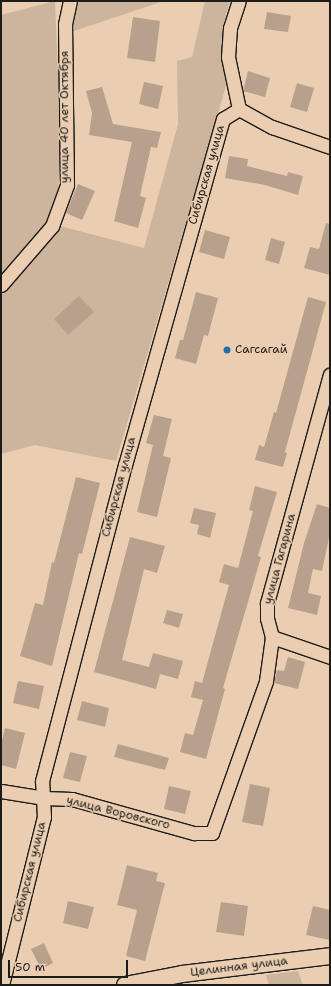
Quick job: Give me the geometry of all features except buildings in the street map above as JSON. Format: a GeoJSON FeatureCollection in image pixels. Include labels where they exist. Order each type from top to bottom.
{"type":"FeatureCollection","features":[{"type":"Feature","properties":{"kind":"street","name":"улица 40 лет Октября"},"geometry":{"type":"LineString","coordinates":[[1,285],[52,226],[67,184],[65,24],[70,1]]}},
{"type":"Feature","properties":{"kind":"street"},"geometry":{"type":"LineString","coordinates":[[240,1],[230,28],[228,57],[239,109],[272,127],[330,147]]}},
{"type":"Feature","properties":{"kind":"street","name":"Сибирская улица"},"geometry":{"type":"LineString","coordinates":[[2,985],[44,817],[42,781],[125,465],[223,119],[239,109]]}},
{"type":"Feature","properties":{"kind":"street","name":"улица Гагарина"},"geometry":{"type":"LineString","coordinates":[[212,833],[266,681],[272,637],[267,618],[267,603],[330,375]]}},
{"type":"Feature","properties":{"kind":"street"},"geometry":{"type":"LineString","coordinates":[[272,637],[330,657]]}},
{"type":"Feature","properties":{"kind":"street","name":"улица Воровского"},"geometry":{"type":"LineString","coordinates":[[1,791],[44,798],[72,799],[194,833],[212,833]]}},
{"type":"Feature","properties":{"kind":"street","name":"Целинная улица"},"geometry":{"type":"LineString","coordinates":[[125,985],[182,974],[330,956]]}},
{"type":"Feature","properties":{"kind":"shaded area"},"geometry":{"type":"Polygon","coordinates":[[[55,1],[61,150],[56,225],[144,248],[178,124],[177,61],[192,57],[205,1],[230,1],[223,25],[226,86],[116,461],[35,445],[1,454],[1,15],[55,1]]]}},
{"type":"Feature","properties":{"kind":"shaded area"},"geometry":{"type":"Polygon","coordinates":[[[77,1],[164,1],[71,32],[77,1]]]}},
{"type":"Feature","properties":{"kind":"shaded area"},"geometry":{"type":"Polygon","coordinates":[[[298,971],[303,985],[269,985],[266,975],[298,971]]]}},
{"type":"Feature","properties":{"kind":"place","name":"Сагсагай"},"geometry":{"type":"Point","coordinates":[227,350]}}]}
